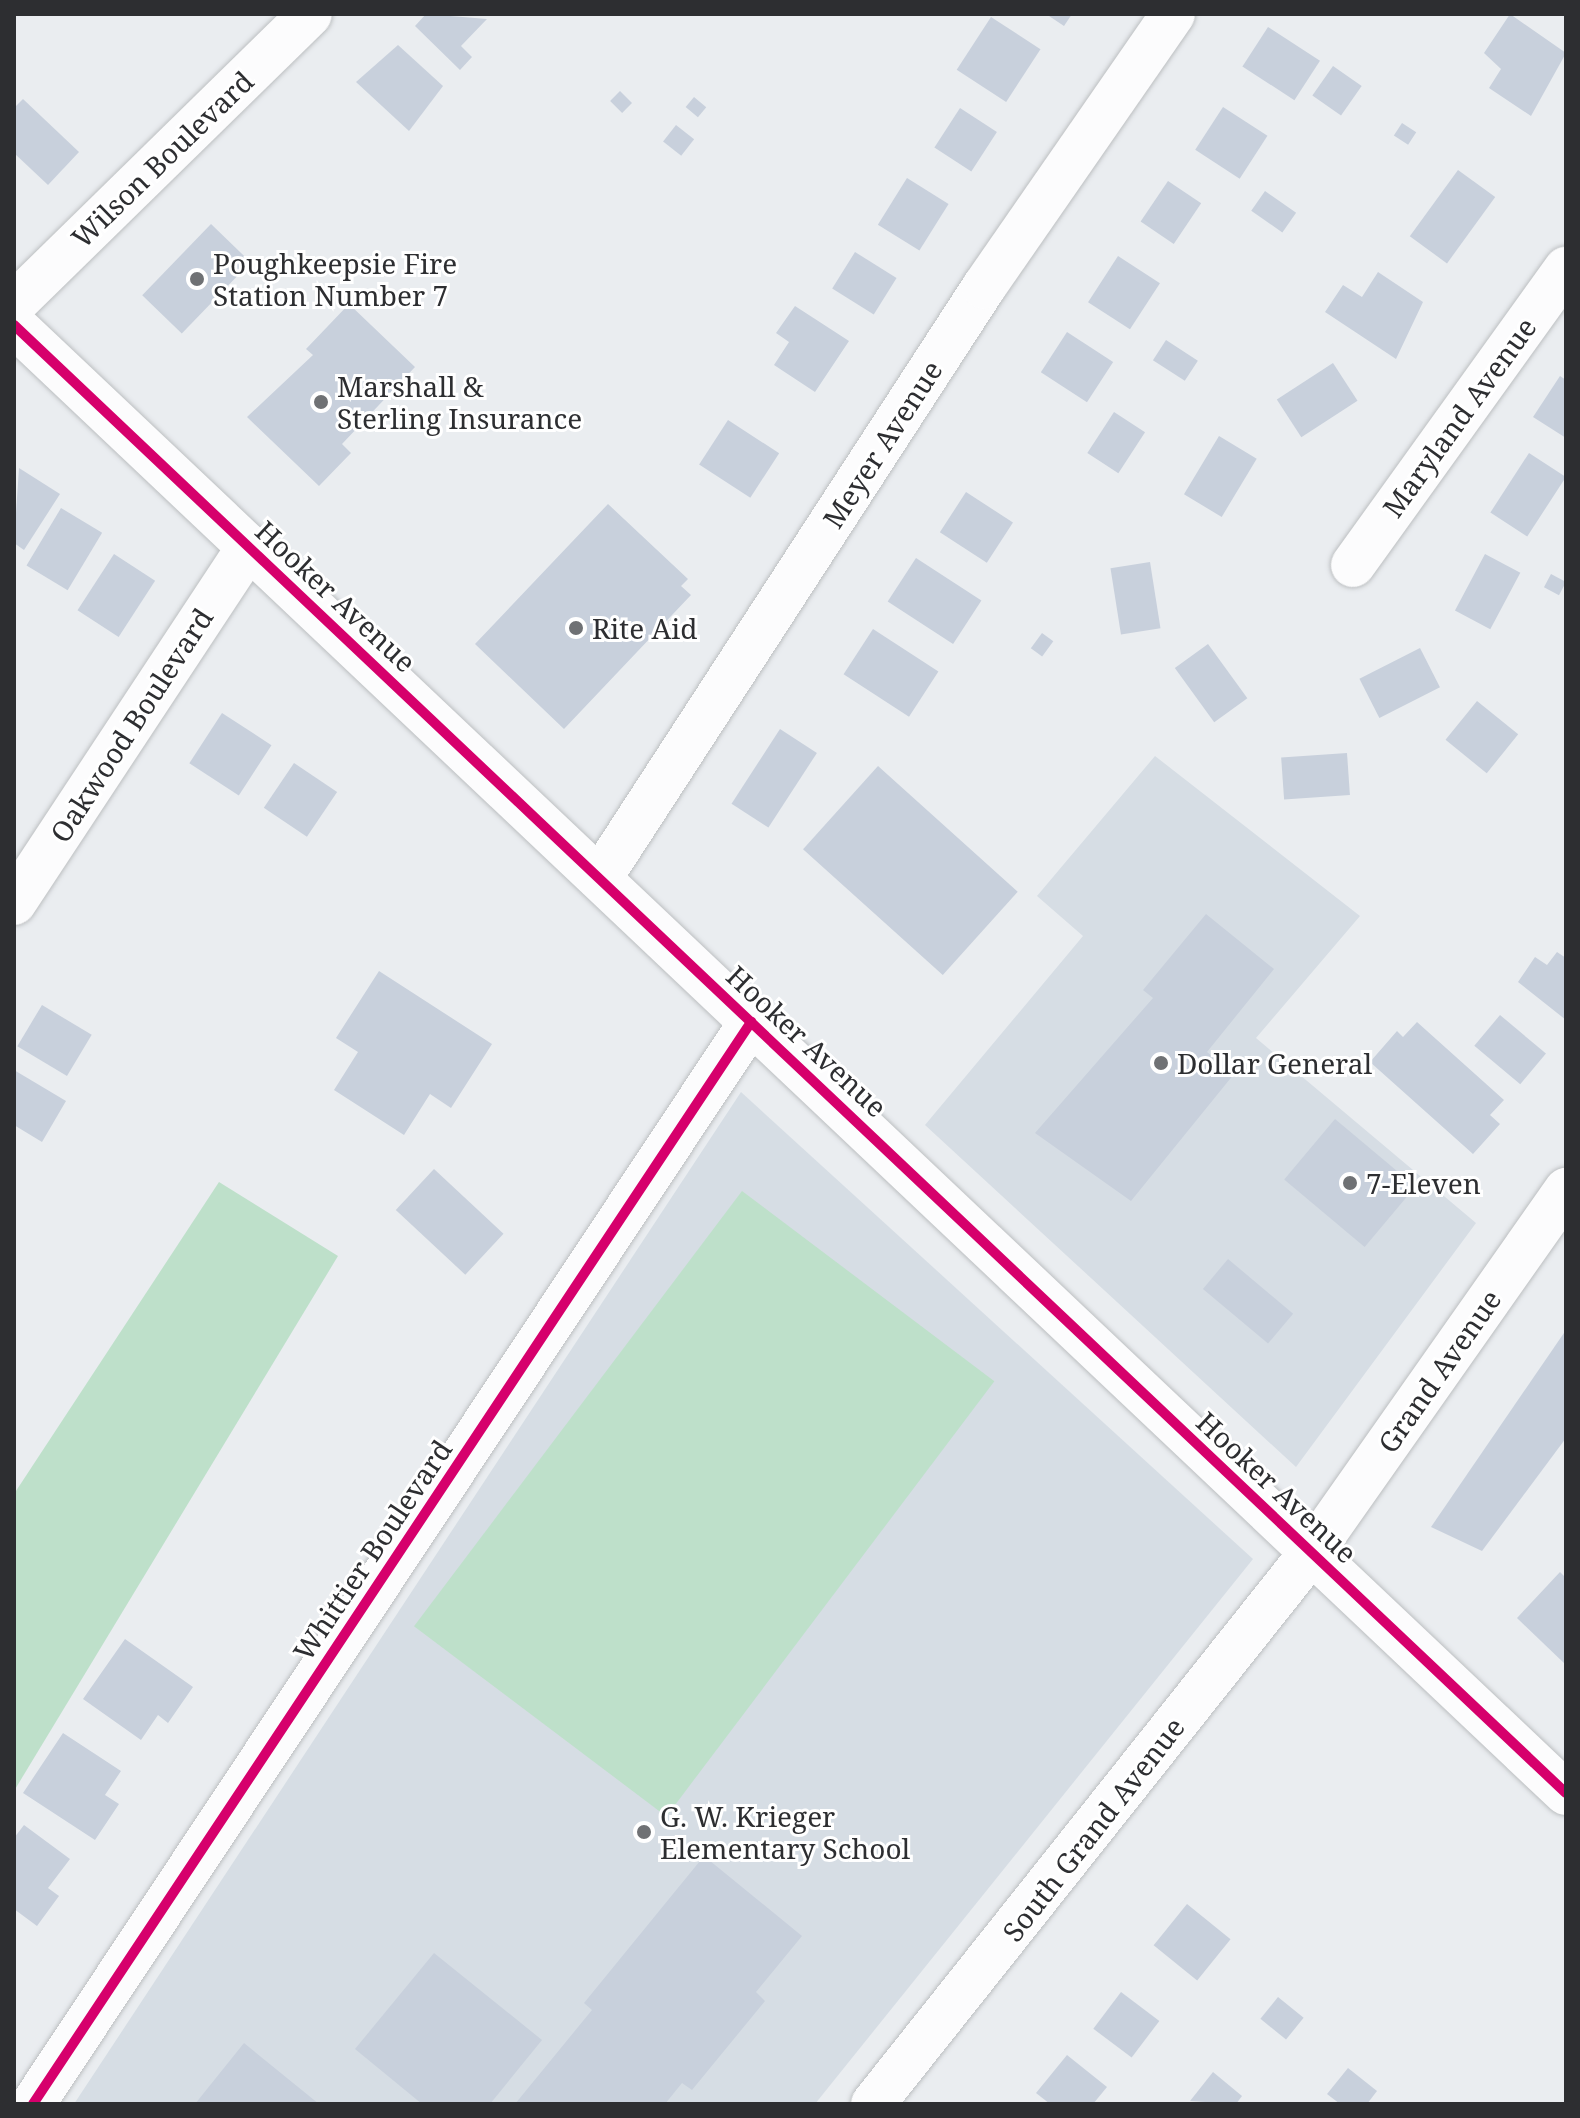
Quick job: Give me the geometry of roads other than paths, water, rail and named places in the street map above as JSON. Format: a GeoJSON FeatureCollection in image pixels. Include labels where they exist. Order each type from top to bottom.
{"type":"FeatureCollection","features":[{"type":"Feature","properties":{"kind":"street","name":"Wilson Boulevard"},"geometry":{"type":"LineString","coordinates":[[14,304],[310,14]]}},
{"type":"Feature","properties":{"kind":"street","name":"Meyer Avenue"},"geometry":{"type":"LineString","coordinates":[[600,878],[984,287],[1173,14]]}},
{"type":"Feature","properties":{"kind":"street","name":"Maryland Avenue"},"geometry":{"type":"LineString","coordinates":[[1353,565],[1566,269]]}},
{"type":"Feature","properties":{"kind":"street","name":"Hooker Avenue"},"geometry":{"type":"LineString","coordinates":[[14,325],[1566,1793]]}},
{"type":"Feature","properties":{"kind":"street","name":"Oakwood Boulevard"},"geometry":{"type":"LineString","coordinates":[[14,903],[249,546]]}},
{"type":"Feature","properties":{"kind":"street","name":"Whittier Boulevard"},"geometry":{"type":"LineString","coordinates":[[33,2104],[751,1022]]}},
{"type":"Feature","properties":{"kind":"street","name":"Grand Avenue"},"geometry":{"type":"LineString","coordinates":[[1311,1553],[1566,1190]]}},
{"type":"Feature","properties":{"kind":"street","name":"South Grand Avenue"},"geometry":{"type":"LineString","coordinates":[[873,2104],[1311,1553]]}},
{"type":"Feature","properties":{"kind":"place","name":"Poughkeepsie Fire Station Number 7"},"geometry":{"type":"Point","coordinates":[197,279]}},
{"type":"Feature","properties":{"kind":"place","name":"Marshall & Sterling Insurance"},"geometry":{"type":"Point","coordinates":[321,402]}},
{"type":"Feature","properties":{"kind":"place","name":"Rite Aid"},"geometry":{"type":"Point","coordinates":[576,628]}},
{"type":"Feature","properties":{"kind":"place","name":"Dollar General"},"geometry":{"type":"Point","coordinates":[1161,1063]}},
{"type":"Feature","properties":{"kind":"place","name":"7-Eleven"},"geometry":{"type":"Point","coordinates":[1350,1183]}},
{"type":"Feature","properties":{"kind":"place","name":"G. W. Krieger Elementary School"},"geometry":{"type":"Point","coordinates":[644,1832]}}]}
